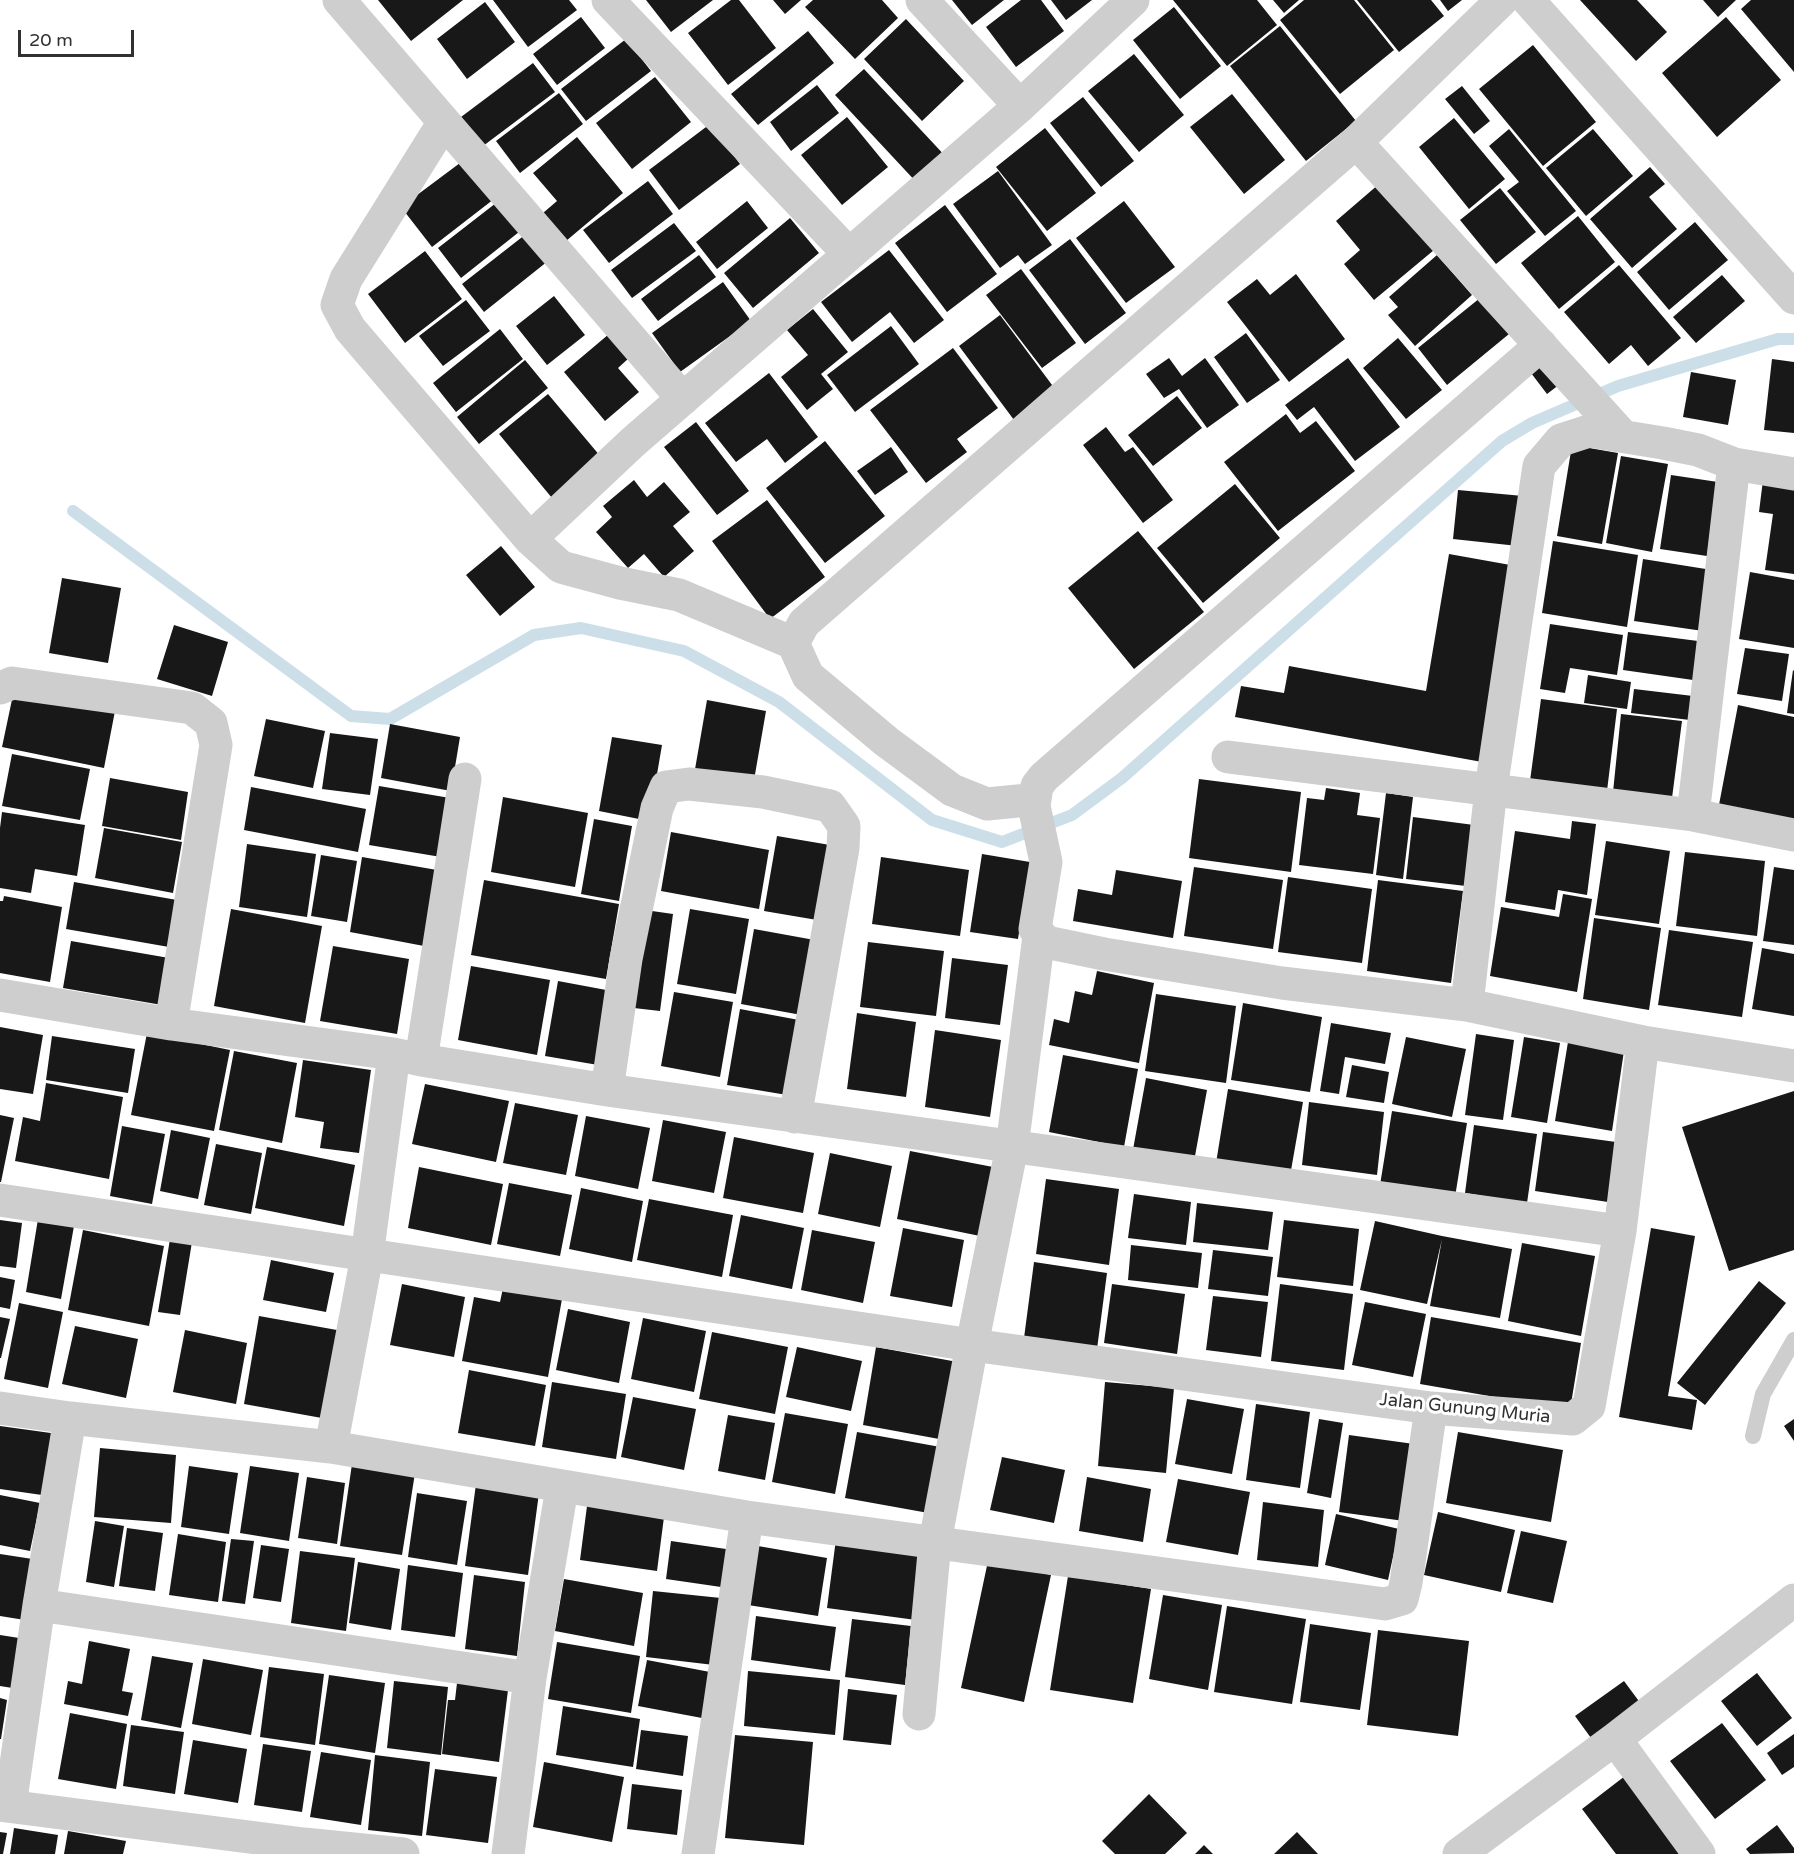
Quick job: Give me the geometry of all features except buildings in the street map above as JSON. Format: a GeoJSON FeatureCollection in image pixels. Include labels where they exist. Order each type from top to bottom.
{"type":"FeatureCollection","features":[{"type":"Feature","properties":{"kind":"street"},"geometry":{"type":"LineString","coordinates":[[339,0],[683,399]]}},
{"type":"Feature","properties":{"kind":"street"},"geometry":{"type":"LineString","coordinates":[[608,0],[849,254]]}},
{"type":"Feature","properties":{"kind":"street"},"geometry":{"type":"LineString","coordinates":[[922,0],[1020,106]]}},
{"type":"Feature","properties":{"kind":"street"},"geometry":{"type":"LineString","coordinates":[[530,539],[633,442],[1020,106],[1133,0]]}},
{"type":"Feature","properties":{"kind":"street"},"geometry":{"type":"LineString","coordinates":[[793,643],[804,623],[1356,142],[1502,0]]}},
{"type":"Feature","properties":{"kind":"street"},"geometry":{"type":"LineString","coordinates":[[1528,0],[1794,298]]}},
{"type":"Feature","properties":{"kind":"street"},"geometry":{"type":"LineString","coordinates":[[444,122],[346,279],[337,305],[351,329],[530,539],[561,567],[620,583],[679,595],[793,643],[808,676],[887,742],[952,790],[987,804],[1028,800],[1036,811]]}},
{"type":"Feature","properties":{"kind":"street"},"geometry":{"type":"LineString","coordinates":[[1356,142],[1614,426]]}},
{"type":"Feature","properties":{"kind":"street"},"geometry":{"type":"LineString","coordinates":[[1541,345],[1044,777],[1037,786],[1036,811],[1046,862],[1035,929],[1046,942],[1104,954],[1282,983],[1467,1005],[1643,1042],[1794,1066]]}},
{"type":"Feature","properties":{"kind":"street"},"geometry":{"type":"LineString","coordinates":[[1467,1005],[1491,789],[1539,466],[1561,440],[1614,426],[1698,450],[1734,464],[1794,474]]}},
{"type":"Feature","properties":{"kind":"street"},"geometry":{"type":"LineString","coordinates":[[1693,815],[1734,464]]}},
{"type":"Feature","properties":{"kind":"street"},"geometry":{"type":"LineString","coordinates":[[0,688],[12,683],[192,708],[211,723],[216,745],[171,1024]]}},
{"type":"Feature","properties":{"kind":"street"},"geometry":{"type":"LineString","coordinates":[[1228,756],[1693,815],[1794,835]]}},
{"type":"Feature","properties":{"kind":"street"},"geometry":{"type":"LineString","coordinates":[[331,1448],[367,1256],[465,779]]}},
{"type":"Feature","properties":{"kind":"street"},"geometry":{"type":"LineString","coordinates":[[608,1090],[626,959],[657,808],[666,788],[689,784],[763,792],[830,806],[844,826],[843,848],[795,1117]]}},
{"type":"Feature","properties":{"kind":"street"},"geometry":{"type":"LineString","coordinates":[[919,1714],[935,1542],[1012,1148],[1039,936]]}},
{"type":"Feature","properties":{"kind":"street"},"geometry":{"type":"LineString","coordinates":[[0,995],[171,1024],[408,1057],[608,1090],[1620,1231]]}},
{"type":"Feature","properties":{"kind":"street","name":"Jalan Gunung Muria"},"geometry":{"type":"LineString","coordinates":[[0,1200],[972,1345],[1431,1408],[1573,1419],[1589,1406],[1620,1231],[1643,1042]]}},
{"type":"Feature","properties":{"kind":"street"},"geometry":{"type":"LineString","coordinates":[[0,1407],[70,1418],[331,1448],[747,1518],[1385,1604],[1402,1599],[1406,1583],[1431,1408]]}},
{"type":"Feature","properties":{"kind":"street"},"geometry":{"type":"LineString","coordinates":[[70,1418],[5,1806],[304,1849],[403,1854]]}},
{"type":"Feature","properties":{"kind":"street"},"geometry":{"type":"LineString","coordinates":[[508,1854],[530,1678],[562,1488]]}},
{"type":"Feature","properties":{"kind":"street"},"geometry":{"type":"LineString","coordinates":[[698,1854],[747,1518]]}},
{"type":"Feature","properties":{"kind":"street"},"geometry":{"type":"LineString","coordinates":[[1459,1854],[1615,1739],[1794,1600]]}},
{"type":"Feature","properties":{"kind":"street"},"geometry":{"type":"LineString","coordinates":[[39,1605],[530,1678]]}},
{"type":"Feature","properties":{"kind":"street"},"geometry":{"type":"LineString","coordinates":[[1615,1739],[1699,1854]]}},
{"type":"Feature","properties":{"kind":"lane"},"geometry":{"type":"LineString","coordinates":[[1753,1436],[1763,1394],[1794,1340]]}},
{"type":"Feature","properties":{"kind":"waterway"},"geometry":{"type":"LineString","coordinates":[[73,511],[351,716],[390,719],[534,635],[581,628],[684,651],[779,702],[932,820],[1002,842],[1072,815],[1122,778],[1502,441],[1532,423],[1618,386],[1778,339],[1794,339]]}}]}
